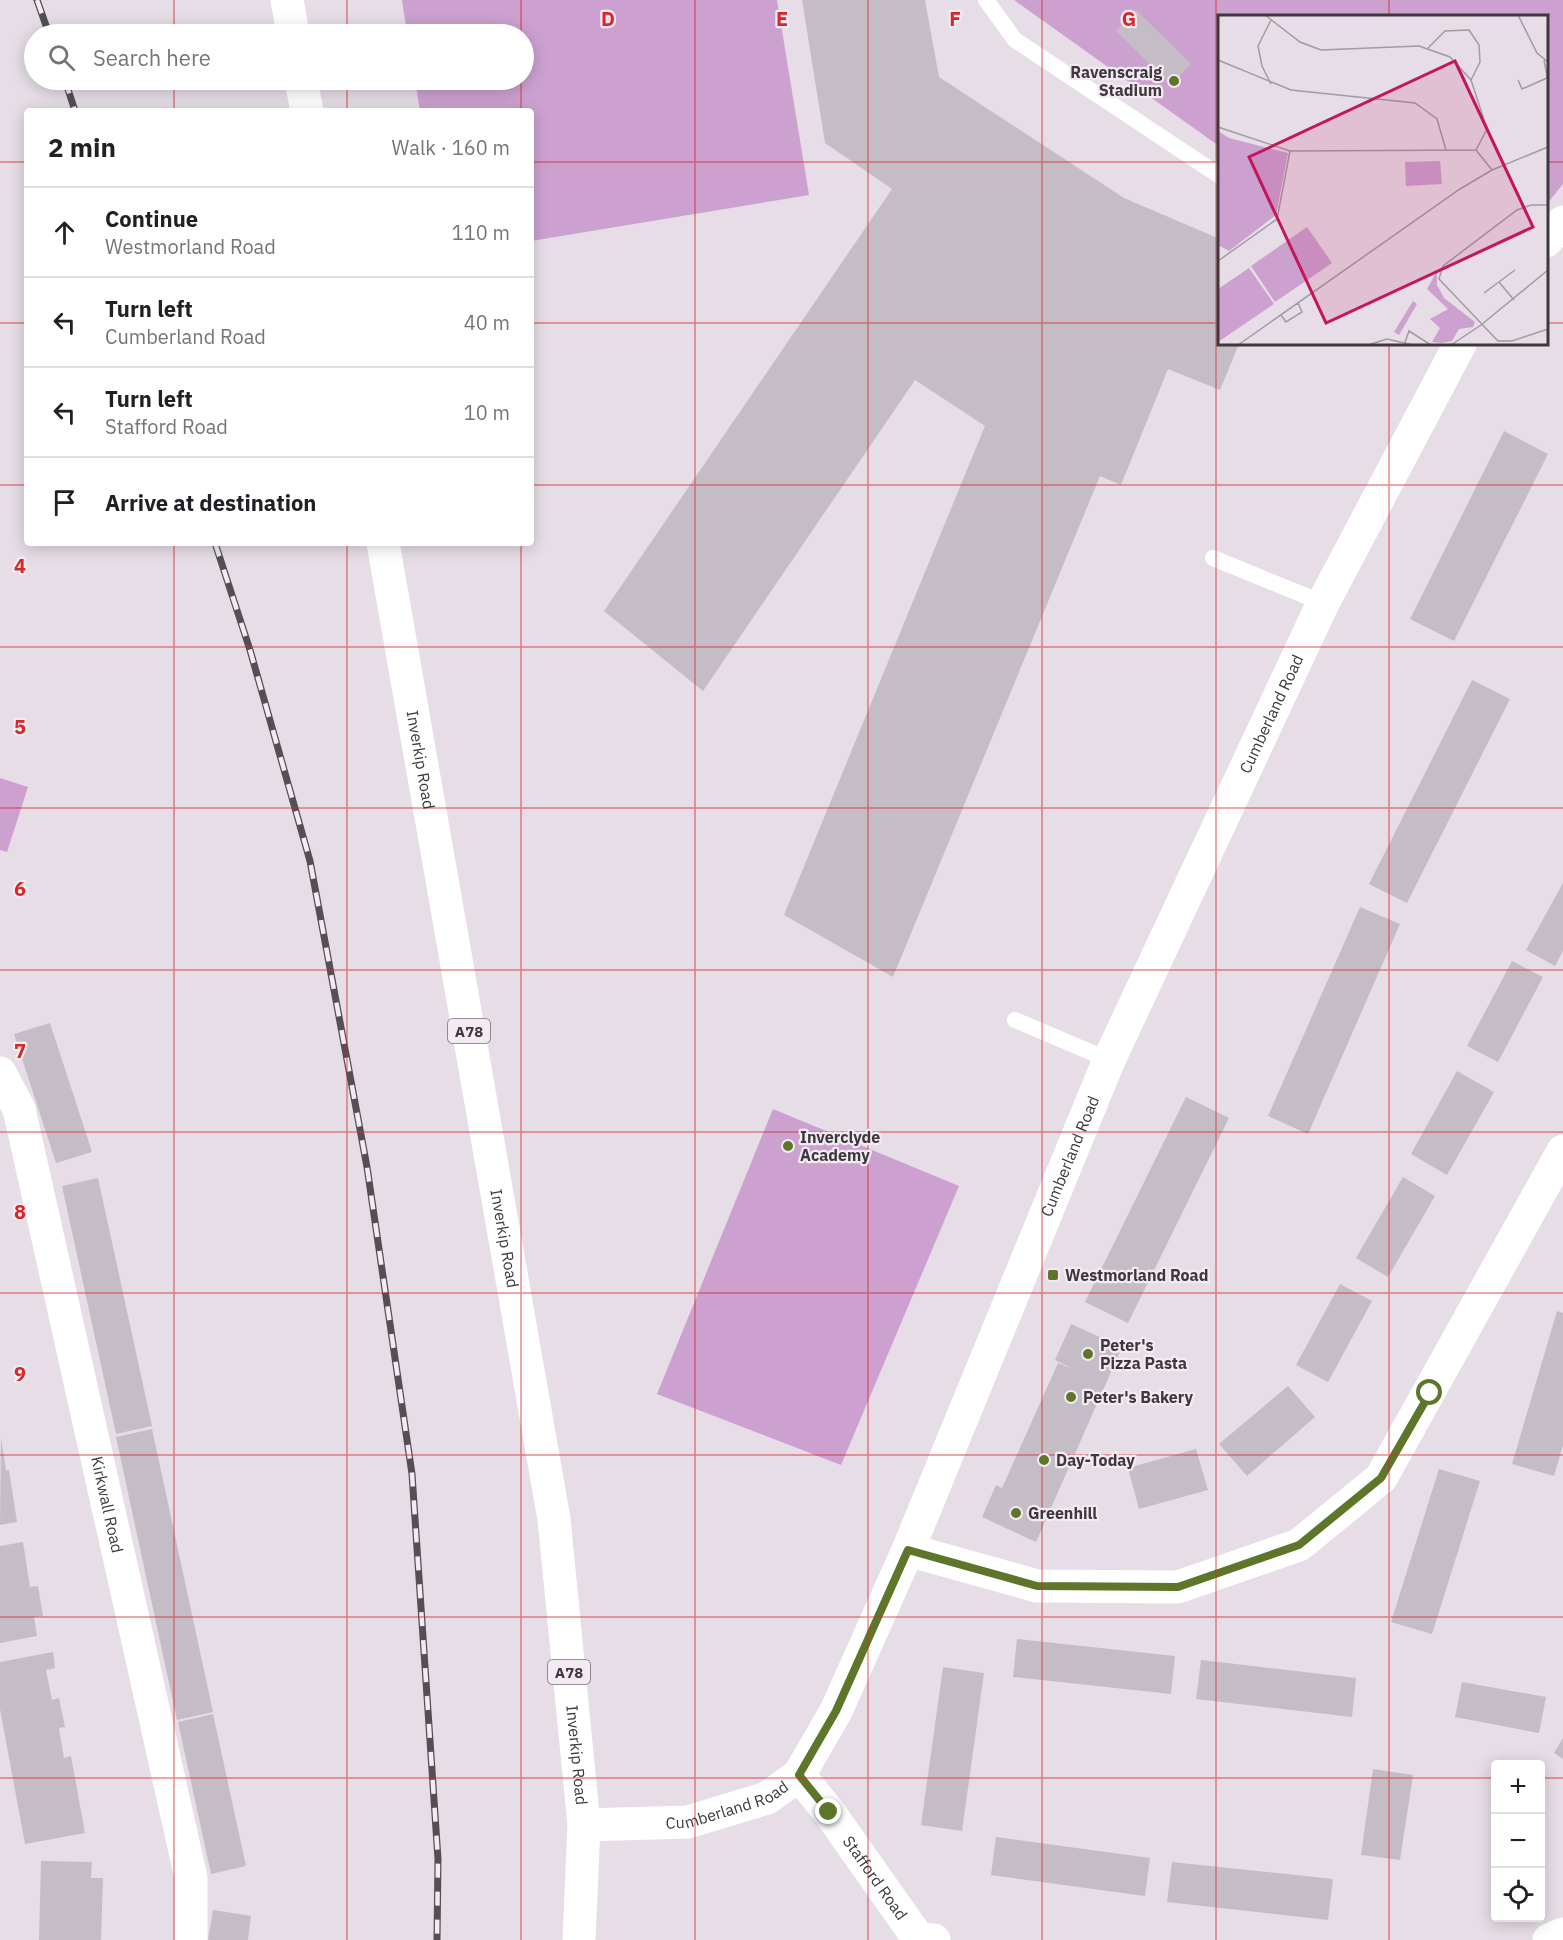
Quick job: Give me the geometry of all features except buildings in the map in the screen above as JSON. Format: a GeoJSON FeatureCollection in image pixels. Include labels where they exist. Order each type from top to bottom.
{"type":"FeatureCollection","features":[{"type":"Feature","properties":{"kind":"main road"},"geometry":{"type":"LineString","coordinates":[[287,0],[291,24]]}},
{"type":"Feature","properties":{"kind":"main road"},"geometry":{"type":"LineString","coordinates":[[303,90],[306,108]]}},
{"type":"Feature","properties":{"kind":"main road"},"geometry":{"type":"LineString","coordinates":[[1548,239],[1563,222]]}},
{"type":"Feature","properties":{"kind":"main road","name":"Cumberland Road"},"geometry":{"type":"LineString","coordinates":[[584,1826],[688,1822],[767,1798],[799,1775],[836,1711],[908,1550],[1109,1060],[1323,603],[1459,345]]}},
{"type":"Feature","properties":{"kind":"main road","name":"Inverkip Road"},"geometry":{"type":"LineString","coordinates":[[384,546],[554,1519],[584,1826],[579,1940]]}},
{"type":"Feature","properties":{"kind":"main road","name":"Kirkwall Road"},"geometry":{"type":"LineString","coordinates":[[0,1073],[19,1109],[191,1878],[191,1940]]}},
{"type":"Feature","properties":{"kind":"main road"},"geometry":{"type":"LineString","coordinates":[[908,1550],[1037,1586],[1178,1587],[1299,1545],[1381,1478],[1563,1151]]}},
{"type":"Feature","properties":{"kind":"main road","name":"Stafford Road"},"geometry":{"type":"LineString","coordinates":[[799,1775],[829,1812],[918,1938],[933,1940]]}},
{"type":"Feature","properties":{"kind":"main road"},"geometry":{"type":"LineString","coordinates":[[1549,1940],[1563,1934]]}},
{"type":"Feature","properties":{"kind":"lane"},"geometry":{"type":"LineString","coordinates":[[986,0],[1015,40],[1218,175]]}},
{"type":"Feature","properties":{"kind":"lane"},"geometry":{"type":"LineString","coordinates":[[1213,558],[1323,603]]}},
{"type":"Feature","properties":{"kind":"lane"},"geometry":{"type":"LineString","coordinates":[[1016,1020],[1109,1060]]}},
{"type":"Feature","properties":{"kind":"shaded area"},"geometry":{"type":"Polygon","coordinates":[[[402,0],[777,0],[809,195],[534,241],[534,108],[420,108],[417,90],[534,90],[534,24],[406,24],[402,0]]]}},
{"type":"Feature","properties":{"kind":"shaded area","name":"Ravenscraig Stadium"},"geometry":{"type":"Polygon","coordinates":[[[1014,0],[1563,0],[1563,184],[1548,203],[1548,15],[1218,15],[1218,145],[1014,0]]]}},
{"type":"Feature","properties":{"kind":"shaded area"},"geometry":{"type":"Polygon","coordinates":[[[0,778],[28,787],[7,852],[0,850],[0,778]]]}},
{"type":"Feature","properties":{"kind":"shaded area"},"geometry":{"type":"Polygon","coordinates":[[[773,1109],[959,1186],[841,1465],[657,1394],[773,1109]]]}},
{"type":"Feature","properties":{"kind":"railway"},"geometry":{"type":"LineString","coordinates":[[37,0],[45,24]]}},
{"type":"Feature","properties":{"kind":"railway"},"geometry":{"type":"LineString","coordinates":[[68,90],[74,108]]}},
{"type":"Feature","properties":{"kind":"railway"},"geometry":{"type":"LineString","coordinates":[[216,546],[250,650],[310,861],[367,1167],[412,1474],[438,1859],[437,1940]]}},
{"type":"Feature","properties":{"kind":"place","name":"Ravenscraig Stadium"},"geometry":{"type":"Point","coordinates":[1174,81]}},
{"type":"Feature","properties":{"kind":"place","name":"Inverclyde Academy"},"geometry":{"type":"Point","coordinates":[788,1146]}},
{"type":"Feature","properties":{"kind":"place","name":"Westmorland Road"},"geometry":{"type":"Point","coordinates":[1053,1275]}},
{"type":"Feature","properties":{"kind":"place","name":"Peter's Pizza Pasta"},"geometry":{"type":"Point","coordinates":[1088,1354]}},
{"type":"Feature","properties":{"kind":"place","name":"Peter's Bakery"},"geometry":{"type":"Point","coordinates":[1071,1397]}},
{"type":"Feature","properties":{"kind":"place","name":"Day-Today"},"geometry":{"type":"Point","coordinates":[1044,1460]}},
{"type":"Feature","properties":{"kind":"place","name":"Greenhill"},"geometry":{"type":"Point","coordinates":[1016,1513]}},
{"type":"Feature","properties":{"kind":"route"},"geometry":{"type":"LineString","coordinates":[[829,1812],[799,1775],[836,1711],[908,1550],[1037,1586],[1178,1587],[1299,1545],[1381,1478],[1430,1393]]}}]}
